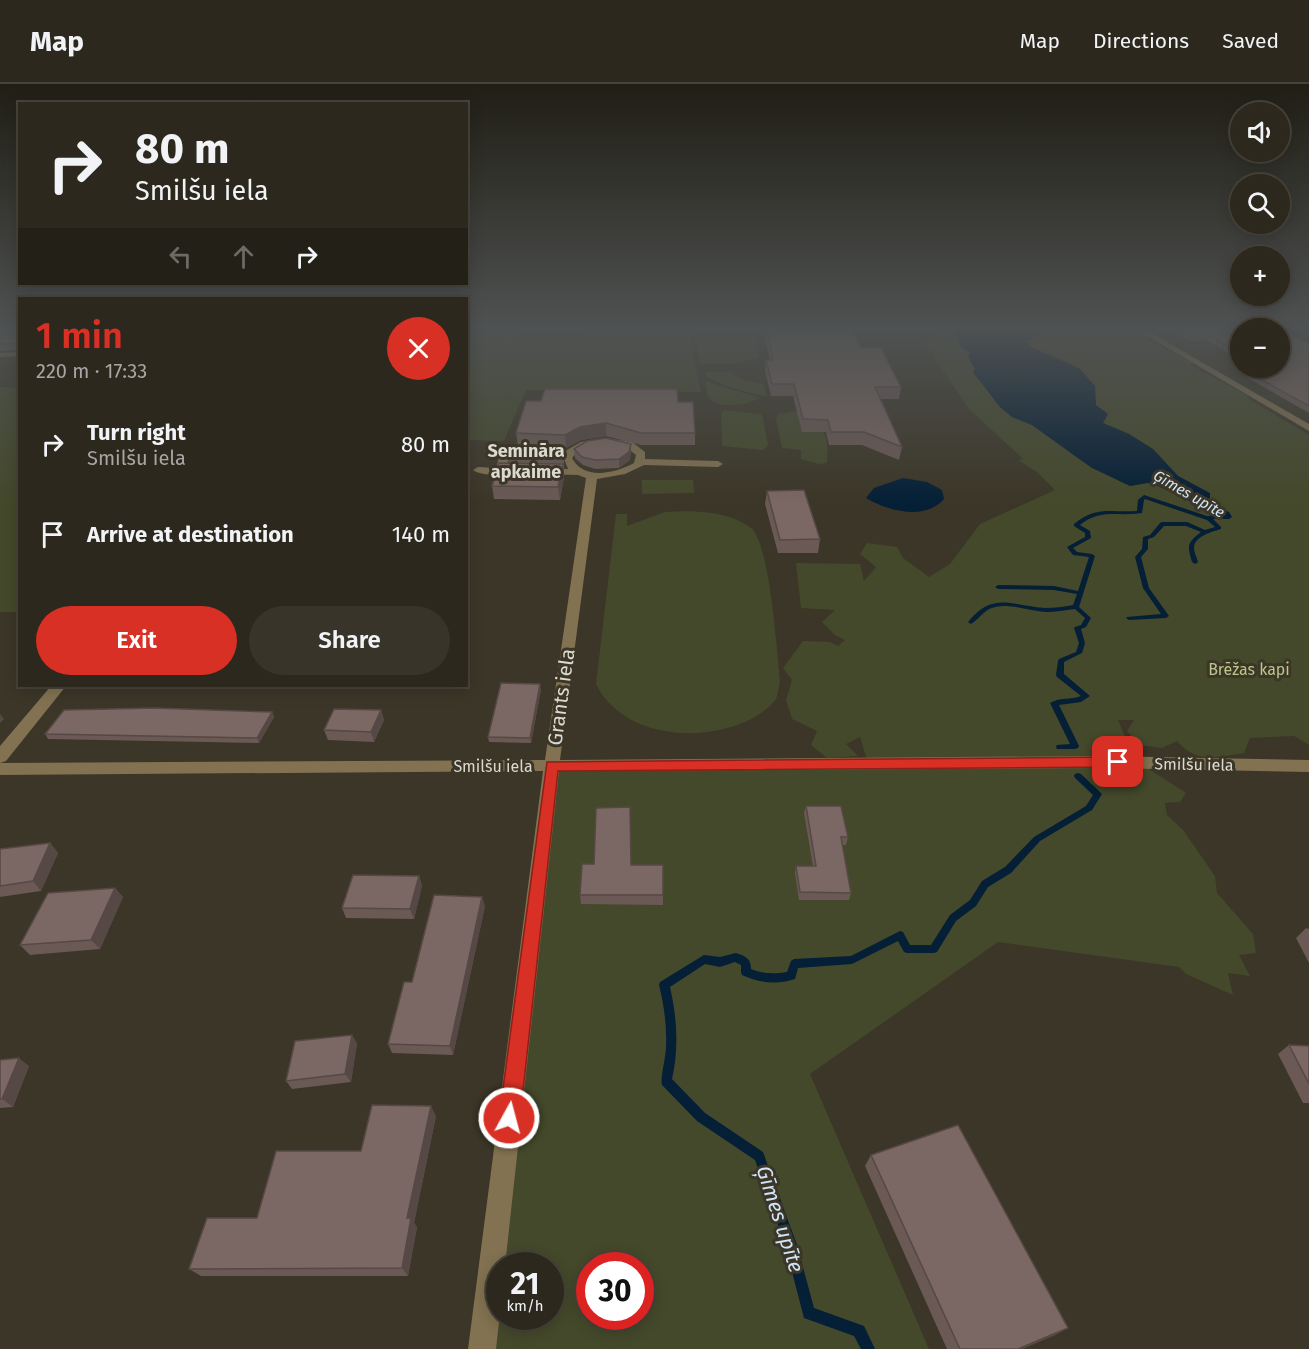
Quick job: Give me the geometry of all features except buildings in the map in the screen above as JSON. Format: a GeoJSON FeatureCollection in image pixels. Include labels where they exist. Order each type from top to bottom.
{"type":"FeatureCollection","features":[{"type":"Feature","properties":{"kind":"street"},"geometry":{"type":"LineString","coordinates":[[1237,386],[1309,428]]}},
{"type":"Feature","properties":{"kind":"street"},"geometry":{"type":"LineString","coordinates":[[500,471],[506,450],[569,453],[594,442],[618,442],[637,449],[641,454],[641,462]]}},
{"type":"Feature","properties":{"kind":"street"},"geometry":{"type":"LineString","coordinates":[[569,453],[568,463],[587,473]]}},
{"type":"Feature","properties":{"kind":"street"},"geometry":{"type":"LineString","coordinates":[[538,471],[618,474],[641,462],[718,464]]}},
{"type":"Feature","properties":{"kind":"street"},"geometry":{"type":"LineString","coordinates":[[478,470],[526,471]]}},
{"type":"Feature","properties":{"kind":"street","name":"Grants iela"},"geometry":{"type":"LineString","coordinates":[[482,1349],[587,473]]}},
{"type":"Feature","properties":{"kind":"street"},"geometry":{"type":"LineString","coordinates":[[0,757],[58,687]]}},
{"type":"Feature","properties":{"kind":"street","name":"Smilšu iela"},"geometry":{"type":"LineString","coordinates":[[0,769],[1101,762],[1309,766]]}},
{"type":"Feature","properties":{"kind":"green space"},"geometry":{"type":"Polygon","coordinates":[[[468,386],[700,386],[701,392],[526,390],[504,441],[468,440],[468,386]]]}},
{"type":"Feature","properties":{"kind":"green space"},"geometry":{"type":"Polygon","coordinates":[[[706,386],[721,386],[760,398],[747,403],[726,405],[708,397],[706,386]]]}},
{"type":"Feature","properties":{"kind":"green space"},"geometry":{"type":"Polygon","coordinates":[[[727,386],[765,386],[767,396],[744,391],[727,386]]]}},
{"type":"Feature","properties":{"kind":"green space","name":"Brēžas kapi"},"geometry":{"type":"Polygon","coordinates":[[[953,386],[984,386],[1000,407],[1012,417],[1032,425],[1083,462],[1130,486],[1139,479],[1156,485],[1190,482],[1178,476],[1153,449],[1129,434],[1103,423],[1094,404],[1095,386],[1230,386],[1309,435],[1309,745],[1294,736],[1250,738],[1244,753],[1200,756],[1184,748],[1177,741],[1162,748],[1139,745],[1127,731],[1134,720],[1118,720],[1138,768],[1149,769],[1186,793],[1180,802],[1165,803],[1167,815],[1183,830],[1215,876],[1217,893],[1253,934],[1256,953],[1239,955],[1250,976],[1228,973],[1233,995],[1186,974],[1179,967],[998,942],[810,1074],[929,1349],[482,1349],[486,1316],[486,1330],[564,1330],[564,1252],[494,1252],[552,766],[868,763],[860,737],[846,744],[858,756],[827,758],[811,745],[817,731],[792,719],[786,700],[792,680],[783,668],[803,641],[830,642],[838,646],[845,640],[835,635],[822,622],[835,610],[801,608],[796,563],[860,564],[864,581],[876,567],[860,554],[867,543],[897,547],[903,558],[929,577],[950,564],[980,524],[1055,490],[1037,472],[1018,460],[1023,459],[969,409],[953,386]]]}},
{"type":"Feature","properties":{"kind":"green space"},"geometry":{"type":"Polygon","coordinates":[[[0,387],[18,388],[18,612],[0,612],[0,387]]]}},
{"type":"Feature","properties":{"kind":"green space"},"geometry":{"type":"Polygon","coordinates":[[[724,410],[762,414],[768,445],[763,450],[722,446],[721,413],[724,410]]]}},
{"type":"Feature","properties":{"kind":"green space"},"geometry":{"type":"Polygon","coordinates":[[[796,411],[819,427],[826,436],[827,463],[818,464],[801,459],[801,450],[782,448],[776,419],[778,414],[796,411]]]}},
{"type":"Feature","properties":{"kind":"green space"},"geometry":{"type":"Polygon","coordinates":[[[642,480],[693,480],[694,493],[642,494],[642,480]]]}},
{"type":"Feature","properties":{"kind":"green space"},"geometry":{"type":"Polygon","coordinates":[[[665,512],[709,512],[742,522],[751,528],[758,538],[763,554],[775,624],[779,688],[776,699],[768,708],[732,727],[710,732],[688,733],[665,731],[644,725],[624,716],[608,702],[596,684],[616,514],[627,514],[627,526],[665,512]]]}},
{"type":"Feature","properties":{"kind":"water"},"geometry":{"type":"Polygon","coordinates":[[[984,386],[1095,386],[1096,405],[1108,414],[1103,423],[1129,434],[1153,449],[1178,476],[1210,493],[1210,498],[1194,503],[1156,485],[1148,483],[1130,486],[1092,468],[1032,425],[1012,417],[1000,407],[984,386]]]}},
{"type":"Feature","properties":{"kind":"water"},"geometry":{"type":"Polygon","coordinates":[[[903,478],[927,482],[942,490],[944,499],[927,510],[906,512],[885,507],[866,498],[874,488],[903,478]]]}},
{"type":"Feature","properties":{"kind":"waterway","name":"Ģīmes upīte"},"geometry":{"type":"LineString","coordinates":[[1076,607],[1092,556],[1075,554],[1070,547],[1088,538],[1088,532],[1076,525],[1091,515],[1099,513],[1140,512],[1141,500],[1144,497],[1207,518],[1229,517],[1227,513],[1197,498]]}},
{"type":"Feature","properties":{"kind":"waterway"},"geometry":{"type":"LineString","coordinates":[[1205,532],[1219,528],[1209,519]]}},
{"type":"Feature","properties":{"kind":"waterway"},"geometry":{"type":"LineString","coordinates":[[1129,618],[1166,616],[1146,588],[1138,557],[1145,549],[1145,538],[1152,536],[1162,524],[1187,524],[1205,532]]}},
{"type":"Feature","properties":{"kind":"waterway"},"geometry":{"type":"LineString","coordinates":[[1195,562],[1191,546],[1205,532]]}},
{"type":"Feature","properties":{"kind":"waterway"},"geometry":{"type":"LineString","coordinates":[[998,587],[1054,588],[1079,593]]}},
{"type":"Feature","properties":{"kind":"waterway"},"geometry":{"type":"LineString","coordinates":[[971,622],[988,607],[997,605],[1006,604],[1047,610],[1076,607]]}},
{"type":"Feature","properties":{"kind":"waterway","name":"Ģīmes upīte"},"geometry":{"type":"LineString","coordinates":[[1060,747],[1075,746],[1054,703],[1078,700],[1086,696],[1060,675],[1061,661],[1079,653],[1082,643],[1077,628],[1084,626],[1088,618],[1076,607]]}},
{"type":"Feature","properties":{"kind":"waterway","name":"Ģīmes upīte"},"geometry":{"type":"LineString","coordinates":[[868,1349],[859,1331],[809,1313],[791,1245],[759,1156],[701,1117],[666,1081],[671,1057],[672,1033],[664,985],[704,959],[720,962],[736,957],[746,963],[746,972],[762,978],[773,978],[791,976],[794,964],[852,960],[900,935],[907,949],[934,949],[953,918],[973,903],[985,884],[1008,870],[1037,839],[1089,808],[1098,794],[1078,776]]}},
{"type":"Feature","properties":{"kind":"district","name":"Semināra apkaime"},"geometry":{"type":"Point","coordinates":[526,461]}},
{"type":"Feature","properties":{"kind":"route"},"geometry":{"type":"LineString","coordinates":[[509,1118],[552,766],[1118,762]]}}]}
